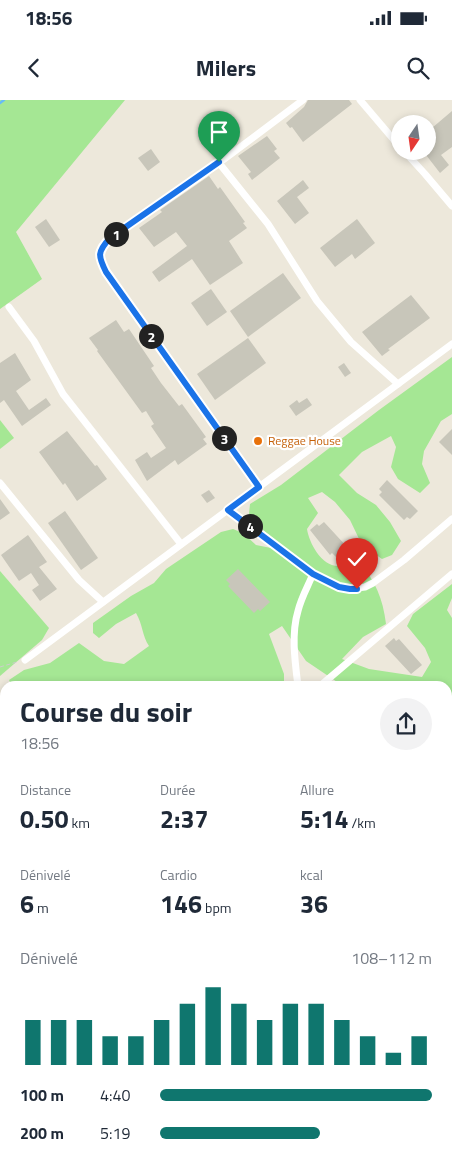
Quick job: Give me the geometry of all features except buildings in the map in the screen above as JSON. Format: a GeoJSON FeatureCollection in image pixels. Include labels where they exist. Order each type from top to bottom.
{"type":"FeatureCollection","features":[{"type":"Feature","properties":{"kind":"street"},"geometry":{"type":"LineString","coordinates":[[259,487],[106,272],[99,253],[102,246],[110,238],[219,162],[303,100]]}},
{"type":"Feature","properties":{"kind":"street"},"geometry":{"type":"LineString","coordinates":[[360,100],[391,136]]}},
{"type":"Feature","properties":{"kind":"street"},"geometry":{"type":"LineString","coordinates":[[412,160],[452,206]]}},
{"type":"Feature","properties":{"kind":"street"},"geometry":{"type":"LineString","coordinates":[[219,162],[268,224],[298,273],[327,313],[351,342],[398,384]]}},
{"type":"Feature","properties":{"kind":"street"},"geometry":{"type":"LineString","coordinates":[[9,307],[34,341],[63,394],[181,544]]}},
{"type":"Feature","properties":{"kind":"street"},"geometry":{"type":"LineString","coordinates":[[26,660],[452,344]]}},
{"type":"Feature","properties":{"kind":"street"},"geometry":{"type":"LineString","coordinates":[[0,483],[79,580],[103,602]]}},
{"type":"Feature","properties":{"kind":"street"},"geometry":{"type":"LineString","coordinates":[[228,510],[313,574],[339,587],[350,589],[365,588],[404,560],[452,519]]}},
{"type":"Feature","properties":{"kind":"street"},"geometry":{"type":"LineString","coordinates":[[297,681],[295,657],[296,618],[313,574]]}},
{"type":"Feature","properties":{"kind":"street"},"geometry":{"type":"LineString","coordinates":[[326,681],[452,574]]}},
{"type":"Feature","properties":{"kind":"path"},"geometry":{"type":"LineString","coordinates":[[0,667],[26,660]]}},
{"type":"Feature","properties":{"kind":"green space"},"geometry":{"type":"Polygon","coordinates":[[[0,100],[125,100],[16,232],[42,279],[0,309],[0,100]]]}},
{"type":"Feature","properties":{"kind":"green space"},"geometry":{"type":"Polygon","coordinates":[[[452,357],[452,414],[441,421],[424,451],[422,464],[430,483],[420,493],[398,479],[391,467],[396,447],[391,436],[362,452],[339,475],[357,493],[376,505],[390,522],[401,541],[392,555],[382,559],[362,545],[350,520],[335,502],[322,492],[308,498],[318,513],[307,529],[308,535],[317,553],[327,563],[339,566],[359,561],[374,583],[383,606],[386,624],[363,637],[342,659],[369,669],[422,677],[431,662],[425,648],[407,626],[413,614],[452,584],[452,598],[447,610],[452,618],[452,681],[336,681],[306,661],[282,626],[269,634],[284,674],[284,681],[10,681],[24,670],[50,663],[79,643],[104,661],[124,664],[149,646],[136,613],[116,624],[99,638],[93,633],[93,623],[131,596],[154,583],[166,569],[221,532],[233,529],[243,533],[256,545],[271,548],[274,539],[257,526],[249,514],[250,504],[281,485],[452,357]]]}},
{"type":"Feature","properties":{"kind":"green space"},"geometry":{"type":"Polygon","coordinates":[[[0,420],[14,438],[0,449],[0,420]]]}},
{"type":"Feature","properties":{"kind":"green space"},"geometry":{"type":"Polygon","coordinates":[[[0,571],[49,628],[42,640],[0,676],[0,571]]]}},
{"type":"Feature","properties":{"kind":"waterway"},"geometry":{"type":"LineString","coordinates":[[0,103],[4,100]]}},
{"type":"Feature","properties":{"kind":"place","name":"Reggae House"},"geometry":{"type":"Point","coordinates":[258,441]}},
{"type":"Feature","properties":{"kind":"route"},"geometry":{"type":"LineString","coordinates":[[219,162],[110,238],[102,246],[99,253],[101,263],[259,487],[228,510],[313,574],[339,587],[357,589]]}}]}
